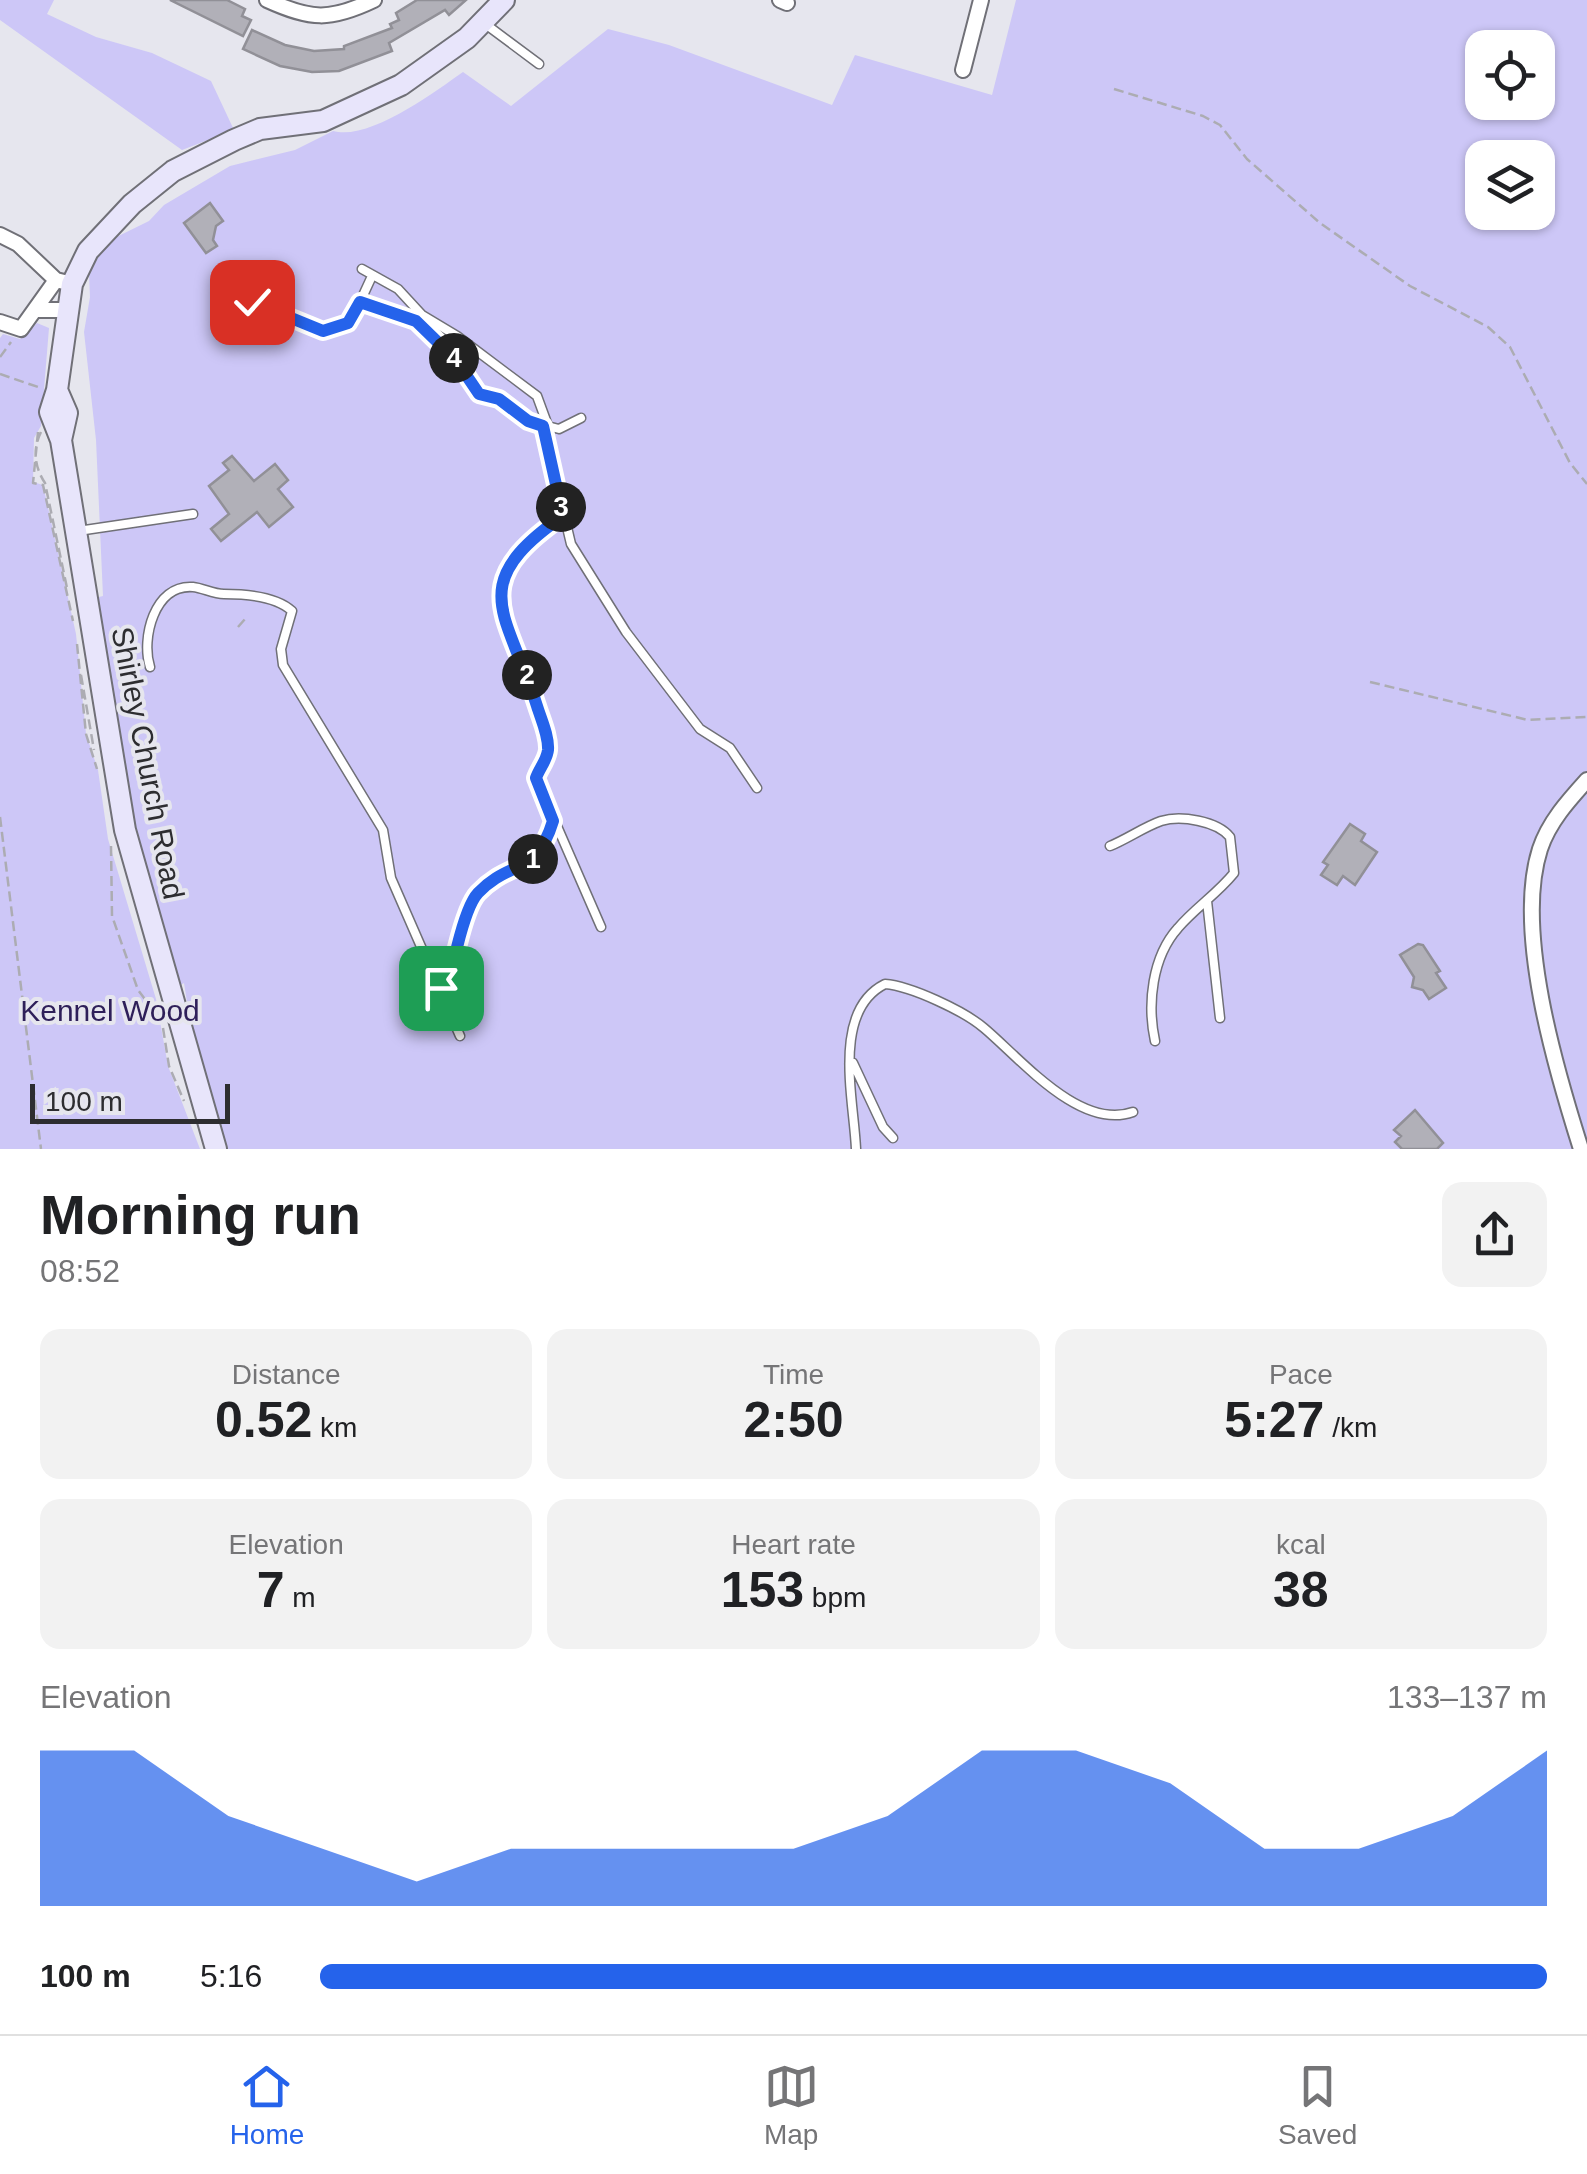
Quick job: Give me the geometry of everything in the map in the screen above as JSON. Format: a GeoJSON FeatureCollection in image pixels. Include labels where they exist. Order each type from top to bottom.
{"type":"FeatureCollection","features":[{"type":"Feature","properties":{"kind":"street"},"geometry":{"type":"LineString","coordinates":[[267,0],[312,18],[340,14],[374,0]]}},
{"type":"Feature","properties":{"kind":"street"},"geometry":{"type":"LineString","coordinates":[[0,322],[20,334],[34,310],[64,282],[88,250],[132,204],[172,171],[260,129],[322,121],[402,85],[484,23],[504,0]]}},
{"type":"Feature","properties":{"kind":"street"},"geometry":{"type":"LineString","coordinates":[[962,70],[981,0]]}},
{"type":"Feature","properties":{"kind":"street"},"geometry":{"type":"LineString","coordinates":[[0,235],[18,244],[64,282]]}},
{"type":"Feature","properties":{"kind":"street","name":"Shirley Church Road"},"geometry":{"type":"LineString","coordinates":[[64,282],[68,310],[48,391],[67,412],[60,440],[125,830],[216,1149]]}},
{"type":"Feature","properties":{"kind":"street"},"geometry":{"type":"LineString","coordinates":[[34,310],[68,310]]}},
{"type":"Feature","properties":{"kind":"street"},"geometry":{"type":"LineString","coordinates":[[1581,1149],[1564,1097],[1539,980],[1531,902],[1540,849],[1562,807],[1587,780]]}},
{"type":"Feature","properties":{"kind":"lane"},"geometry":{"type":"LineString","coordinates":[[484,23],[539,64]]}},
{"type":"Feature","properties":{"kind":"lane"},"geometry":{"type":"LineString","coordinates":[[362,270],[398,289],[422,316],[457,336],[538,396],[571,544],[626,632],[700,729],[730,748],[757,788]]}},
{"type":"Feature","properties":{"kind":"lane"},"geometry":{"type":"LineString","coordinates":[[252,302],[323,331],[348,323],[372,276]]}},
{"type":"Feature","properties":{"kind":"lane"},"geometry":{"type":"LineString","coordinates":[[360,302],[416,321],[456,360],[479,394],[499,399],[528,421],[560,429],[580,418]]}},
{"type":"Feature","properties":{"kind":"lane"},"geometry":{"type":"LineString","coordinates":[[74,532],[193,514]]}},
{"type":"Feature","properties":{"kind":"lane"},"geometry":{"type":"LineString","coordinates":[[563,516],[528,541],[508,568],[499,590],[502,617],[520,655],[544,730],[548,754],[536,778],[601,927]]}},
{"type":"Feature","properties":{"kind":"lane"},"geometry":{"type":"LineString","coordinates":[[150,666],[145,651],[148,626],[163,602],[181,589],[242,593],[278,602],[292,611],[281,649],[284,665],[383,830],[390,878],[460,1036]]}},
{"type":"Feature","properties":{"kind":"lane"},"geometry":{"type":"LineString","coordinates":[[447,1005],[448,979],[476,895],[543,850],[553,821]]}},
{"type":"Feature","properties":{"kind":"lane"},"geometry":{"type":"LineString","coordinates":[[1110,846],[1161,821],[1216,826],[1230,837],[1235,867],[1207,902],[1175,930],[1162,954],[1150,1004],[1154,1040]]}},
{"type":"Feature","properties":{"kind":"lane"},"geometry":{"type":"LineString","coordinates":[[1207,902],[1220,1018]]}},
{"type":"Feature","properties":{"kind":"lane"},"geometry":{"type":"LineString","coordinates":[[856,1149],[854,1021],[866,998],[885,984],[933,999],[983,1027],[1035,1077],[1069,1098],[1104,1116],[1117,1118],[1133,1112]]}},
{"type":"Feature","properties":{"kind":"lane"},"geometry":{"type":"LineString","coordinates":[[859,987],[866,998]]}},
{"type":"Feature","properties":{"kind":"lane"},"geometry":{"type":"LineString","coordinates":[[852,1062],[883,1127],[893,1138]]}},
{"type":"Feature","properties":{"kind":"path"},"geometry":{"type":"LineString","coordinates":[[1114,90],[1203,116],[1220,125],[1247,159],[1320,223],[1410,286],[1488,327],[1510,346],[1570,463],[1587,484]]}},
{"type":"Feature","properties":{"kind":"path"},"geometry":{"type":"LineString","coordinates":[[272,334],[274,324]]}},
{"type":"Feature","properties":{"kind":"path"},"geometry":{"type":"LineString","coordinates":[[0,357],[20,334]]}},
{"type":"Feature","properties":{"kind":"path"},"geometry":{"type":"LineString","coordinates":[[0,374],[48,391]]}},
{"type":"Feature","properties":{"kind":"path"},"geometry":{"type":"LineString","coordinates":[[41,426],[34,438],[34,483],[43,485],[76,634],[86,734],[98,770]]}},
{"type":"Feature","properties":{"kind":"path"},"geometry":{"type":"LineString","coordinates":[[238,627],[245,620]]}},
{"type":"Feature","properties":{"kind":"path"},"geometry":{"type":"LineString","coordinates":[[1370,682],[1528,720],[1587,717]]}},
{"type":"Feature","properties":{"kind":"path"},"geometry":{"type":"LineString","coordinates":[[0,817],[41,1149]]}},
{"type":"Feature","properties":{"kind":"green space"},"geometry":{"type":"Polygon","coordinates":[[[0,0],[54,0],[47,14],[96,37],[152,53],[211,81],[234,130],[182,150],[0,20],[0,0]]]}},
{"type":"Feature","properties":{"kind":"green space"},"geometry":{"type":"Polygon","coordinates":[[[1016,0],[1587,0],[1587,1149],[218,1149],[182,1008],[187,1002],[184,983],[174,989],[125,801],[91,599],[103,596],[96,440],[84,332],[90,297],[88,251],[149,221],[164,205],[230,166],[295,150],[333,131],[348,132],[382,122],[463,72],[511,106],[608,29],[669,45],[832,105],[855,55],[992,95],[1016,0]]]}},
{"type":"Feature","properties":{"kind":"green space","name":"Kennel Wood"},"geometry":{"type":"Polygon","coordinates":[[[37,323],[49,328],[41,426],[34,438],[33,482],[43,485],[76,634],[86,734],[98,770],[108,839],[156,999],[168,1066],[200,1149],[0,1149],[0,338],[3,334],[20,339],[37,323]]]}},
{"type":"Feature","properties":{"kind":"building"},"geometry":{"type":"Polygon","coordinates":[[[170,0],[227,0],[245,9],[242,16],[251,20],[243,36],[170,0]]]}},
{"type":"Feature","properties":{"kind":"building"},"geometry":{"type":"Polygon","coordinates":[[[417,0],[466,0],[449,15],[445,10],[389,43],[392,51],[339,71],[312,72],[280,66],[243,49],[252,30],[285,45],[314,51],[344,49],[392,28],[390,24],[399,20],[396,13],[417,0]]]}},
{"type":"Feature","properties":{"kind":"building"},"geometry":{"type":"Polygon","coordinates":[[[210,203],[223,221],[216,226],[213,240],[217,246],[206,253],[184,223],[210,203]]]}},
{"type":"Feature","properties":{"kind":"building"},"geometry":{"type":"Polygon","coordinates":[[[232,456],[254,481],[275,464],[288,480],[278,489],[293,507],[269,527],[257,512],[221,541],[211,529],[229,514],[209,486],[229,470],[223,463],[232,456]]]}},
{"type":"Feature","properties":{"kind":"building"},"geometry":{"type":"Polygon","coordinates":[[[1350,824],[1365,834],[1361,841],[1377,852],[1355,885],[1343,876],[1337,885],[1321,875],[1328,865],[1323,862],[1350,824]]]}},
{"type":"Feature","properties":{"kind":"building"},"geometry":{"type":"Polygon","coordinates":[[[1423,945],[1440,971],[1436,973],[1446,988],[1429,999],[1423,990],[1412,987],[1414,977],[1400,955],[1423,945]]]}},
{"type":"Feature","properties":{"kind":"building"},"geometry":{"type":"Polygon","coordinates":[[[1415,1110],[1443,1143],[1437,1149],[1402,1149],[1395,1142],[1401,1136],[1394,1130],[1415,1110]]]}},
{"type":"Feature","properties":{"kind":"route"},"geometry":{"type":"LineString","coordinates":[[252,302],[323,331],[348,323],[360,302],[416,321],[456,360],[479,394],[499,399],[528,421],[543,426],[563,516],[528,541],[508,568],[499,590],[502,617],[520,655],[548,745],[548,754],[536,778],[553,821],[543,850],[476,895],[448,979],[447,1005],[441,988]]}}]}
